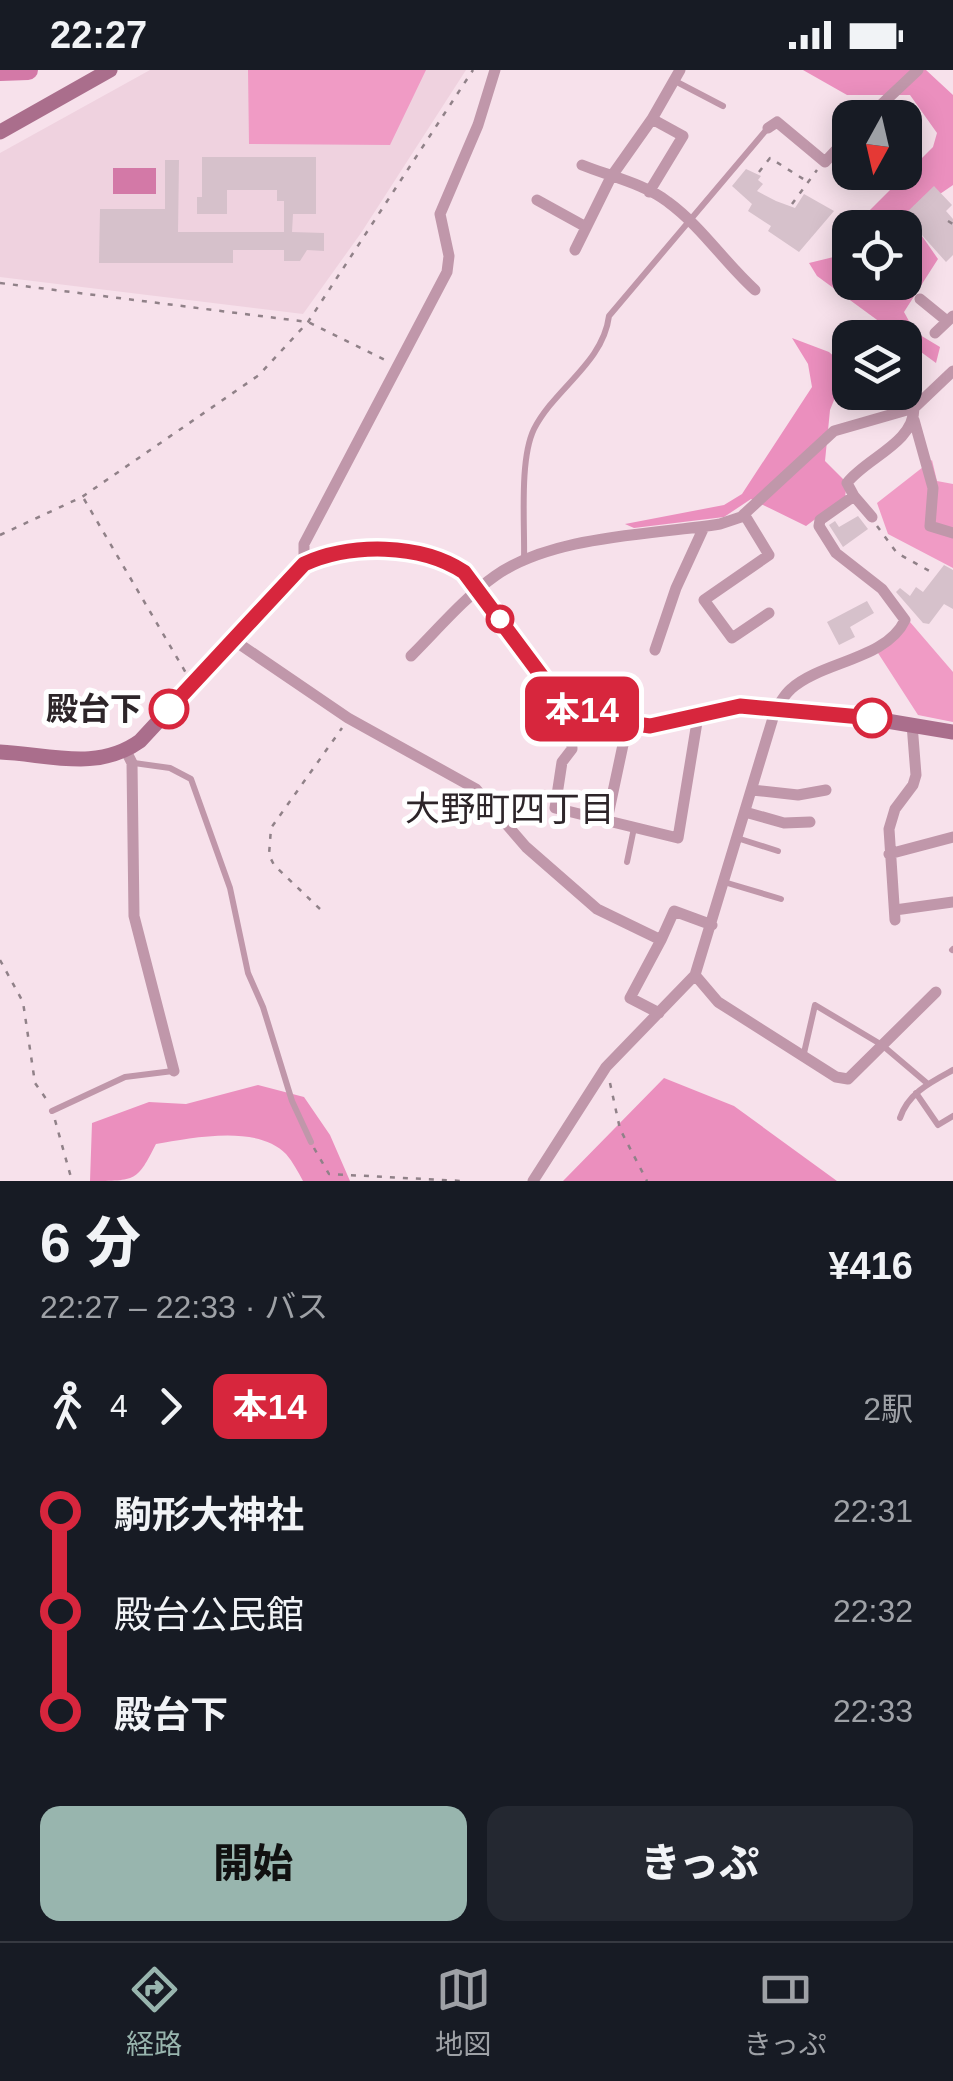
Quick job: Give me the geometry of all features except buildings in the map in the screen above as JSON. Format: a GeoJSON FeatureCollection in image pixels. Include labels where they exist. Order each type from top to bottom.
{"type":"FeatureCollection","features":[{"type":"Feature","properties":{"kind":"street"},"geometry":{"type":"LineString","coordinates":[[0,132],[110,70]]}},
{"type":"Feature","properties":{"kind":"street"},"geometry":{"type":"LineString","coordinates":[[304,564],[304,544],[447,272],[449,256],[440,214],[478,125],[495,70]]}},
{"type":"Feature","properties":{"kind":"street"},"geometry":{"type":"LineString","coordinates":[[886,100],[918,70]]}},
{"type":"Feature","properties":{"kind":"street"},"geometry":{"type":"LineString","coordinates":[[575,250],[610,177],[678,76]]}},
{"type":"Feature","properties":{"kind":"street"},"geometry":{"type":"LineString","coordinates":[[649,192],[683,136],[652,119]]}},
{"type":"Feature","properties":{"kind":"street"},"geometry":{"type":"LineString","coordinates":[[768,128],[777,122],[824,160],[832,152]]}},
{"type":"Feature","properties":{"kind":"street"},"geometry":{"type":"LineString","coordinates":[[582,165],[664,198],[690,220],[755,290]]}},
{"type":"Feature","properties":{"kind":"street"},"geometry":{"type":"LineString","coordinates":[[537,200],[586,227]]}},
{"type":"Feature","properties":{"kind":"street"},"geometry":{"type":"LineString","coordinates":[[922,300],[950,319],[936,333]]}},
{"type":"Feature","properties":{"kind":"street"},"geometry":{"type":"LineString","coordinates":[[872,517],[847,483],[900,438],[914,414],[953,371]]}},
{"type":"Feature","properties":{"kind":"street"},"geometry":{"type":"LineString","coordinates":[[410,656],[479,588],[524,560],[572,546],[704,527],[744,514],[834,431],[914,414]]}},
{"type":"Feature","properties":{"kind":"street"},"geometry":{"type":"LineString","coordinates":[[914,414],[933,488],[930,526],[953,533]]}},
{"type":"Feature","properties":{"kind":"street"},"geometry":{"type":"LineString","coordinates":[[532,1181],[606,1067],[695,975],[776,708],[791,689],[870,650],[896,634],[905,620],[882,588],[836,552],[819,526],[820,520],[854,496]]}},
{"type":"Feature","properties":{"kind":"street"},"geometry":{"type":"LineString","coordinates":[[744,514],[769,555],[704,600],[732,638],[770,613]]}},
{"type":"Feature","properties":{"kind":"street"},"geometry":{"type":"LineString","coordinates":[[655,650],[676,588],[704,527]]}},
{"type":"Feature","properties":{"kind":"street"},"geometry":{"type":"LineString","coordinates":[[174,1071],[134,916],[129,757],[192,683],[304,564],[325,554],[358,550],[423,554],[447,561],[479,588],[526,658],[570,704],[628,726],[664,725],[740,706],[953,732]]}},
{"type":"Feature","properties":{"kind":"street"},"geometry":{"type":"LineString","coordinates":[[232,639],[348,718],[476,789],[526,847],[597,909],[661,940]]}},
{"type":"Feature","properties":{"kind":"street"},"geometry":{"type":"LineString","coordinates":[[570,704],[572,750],[562,762],[555,808],[678,838],[698,716]]}},
{"type":"Feature","properties":{"kind":"street"},"geometry":{"type":"LineString","coordinates":[[912,724],[916,775],[895,809],[888,854],[895,915],[953,902]]}},
{"type":"Feature","properties":{"kind":"street"},"geometry":{"type":"LineString","coordinates":[[607,820],[628,726]]}},
{"type":"Feature","properties":{"kind":"street"},"geometry":{"type":"LineString","coordinates":[[0,752],[90,760],[129,757]]}},
{"type":"Feature","properties":{"kind":"street"},"geometry":{"type":"LineString","coordinates":[[752,790],[798,795],[826,790]]}},
{"type":"Feature","properties":{"kind":"street"},"geometry":{"type":"LineString","coordinates":[[745,812],[784,822],[810,822]]}},
{"type":"Feature","properties":{"kind":"street"},"geometry":{"type":"LineString","coordinates":[[888,854],[953,837]]}},
{"type":"Feature","properties":{"kind":"street"},"geometry":{"type":"LineString","coordinates":[[658,1013],[630,998],[674,911],[712,925]]}},
{"type":"Feature","properties":{"kind":"street"},"geometry":{"type":"LineString","coordinates":[[695,975],[718,1002],[836,1076],[848,1079],[936,992]]}},
{"type":"Feature","properties":{"kind":"lane"},"geometry":{"type":"LineString","coordinates":[[678,76],[723,106]]}},
{"type":"Feature","properties":{"kind":"lane"},"geometry":{"type":"LineString","coordinates":[[524,560],[527,460],[534,430],[606,338],[609,316],[768,128]]}},
{"type":"Feature","properties":{"kind":"lane"},"geometry":{"type":"LineString","coordinates":[[129,757],[170,768],[191,779],[230,888],[248,973],[263,1007],[292,1101],[311,1142]]}},
{"type":"Feature","properties":{"kind":"lane"},"geometry":{"type":"LineString","coordinates":[[627,862],[635,827]]}},
{"type":"Feature","properties":{"kind":"lane"},"geometry":{"type":"LineString","coordinates":[[738,838],[778,851]]}},
{"type":"Feature","properties":{"kind":"lane"},"geometry":{"type":"LineString","coordinates":[[724,882],[781,899]]}},
{"type":"Feature","properties":{"kind":"lane"},"geometry":{"type":"LineString","coordinates":[[804,1053],[815,1005],[882,1044],[928,1084]]}},
{"type":"Feature","properties":{"kind":"lane"},"geometry":{"type":"LineString","coordinates":[[900,1118],[904,1106],[916,1093],[953,1070]]}},
{"type":"Feature","properties":{"kind":"lane"},"geometry":{"type":"LineString","coordinates":[[52,1111],[125,1077],[174,1071]]}},
{"type":"Feature","properties":{"kind":"lane"},"geometry":{"type":"LineString","coordinates":[[916,1093],[938,1125],[953,1116]]}},
{"type":"Feature","properties":{"kind":"path"},"geometry":{"type":"LineString","coordinates":[[0,536],[82,496],[259,375],[308,322],[473,70]]}},
{"type":"Feature","properties":{"kind":"path"},"geometry":{"type":"LineString","coordinates":[[759,172],[770,158],[808,182]]}},
{"type":"Feature","properties":{"kind":"path"},"geometry":{"type":"LineString","coordinates":[[792,204],[824,160]]}},
{"type":"Feature","properties":{"kind":"path"},"geometry":{"type":"LineString","coordinates":[[0,283],[308,322],[396,366]]}},
{"type":"Feature","properties":{"kind":"path"},"geometry":{"type":"LineString","coordinates":[[82,496],[192,683]]}},
{"type":"Feature","properties":{"kind":"path"},"geometry":{"type":"LineString","coordinates":[[872,517],[897,553],[933,573]]}},
{"type":"Feature","properties":{"kind":"path"},"geometry":{"type":"LineString","coordinates":[[320,910],[274,865],[269,855],[271,828],[348,718]]}},
{"type":"Feature","properties":{"kind":"path"},"geometry":{"type":"LineString","coordinates":[[0,960],[24,1002],[35,1083],[52,1111],[72,1181]]}},
{"type":"Feature","properties":{"kind":"path"},"geometry":{"type":"LineString","coordinates":[[606,1067],[620,1129],[647,1181]]}},
{"type":"Feature","properties":{"kind":"path"},"geometry":{"type":"LineString","coordinates":[[311,1142],[329,1174],[462,1181]]}},
{"type":"Feature","properties":{"kind":"shaded area"},"geometry":{"type":"Polygon","coordinates":[[[150,70],[466,70],[361,233],[303,314],[0,277],[0,153],[150,70]]]}},
{"type":"Feature","properties":{"kind":"shaded area"},"geometry":{"type":"Polygon","coordinates":[[[248,70],[426,70],[390,145],[249,144],[248,70]]]}},
{"type":"Feature","properties":{"kind":"shaded area"},"geometry":{"type":"Polygon","coordinates":[[[803,70],[926,70],[953,95],[953,185],[917,210],[870,210],[890,190],[922,190],[922,158],[933,147],[937,133],[922,112],[922,100],[914,100],[910,95],[847,95],[803,70]]]}},
{"type":"Feature","properties":{"kind":"shaded area"},"geometry":{"type":"Polygon","coordinates":[[[113,168],[156,168],[156,194],[113,194],[113,168]]]}},
{"type":"Feature","properties":{"kind":"shaded area"},"geometry":{"type":"Polygon","coordinates":[[[922,236],[938,259],[922,284],[922,236]]]}},
{"type":"Feature","properties":{"kind":"shaded area"},"geometry":{"type":"Polygon","coordinates":[[[832,257],[832,287],[817,276],[809,263],[832,257]]]}},
{"type":"Feature","properties":{"kind":"shaded area"},"geometry":{"type":"Polygon","coordinates":[[[850,300],[912,300],[904,312],[908,320],[877,320],[850,300]]]}},
{"type":"Feature","properties":{"kind":"shaded area"},"geometry":{"type":"Polygon","coordinates":[[[922,336],[940,347],[936,363],[922,353],[922,336]]]}},
{"type":"Feature","properties":{"kind":"shaded area"},"geometry":{"type":"Polygon","coordinates":[[[792,338],[832,355],[832,405],[825,461],[847,483],[845,497],[806,526],[751,499],[724,517],[634,528],[625,524],[724,505],[742,494],[812,387],[808,364],[792,338]]]}},
{"type":"Feature","properties":{"kind":"shaded area"},"geometry":{"type":"Polygon","coordinates":[[[932,460],[937,481],[953,484],[953,568],[888,534],[877,503],[932,460]]]}},
{"type":"Feature","properties":{"kind":"shaded area"},"geometry":{"type":"Polygon","coordinates":[[[910,622],[953,672],[953,722],[918,715],[878,653],[910,622]]]}},
{"type":"Feature","properties":{"kind":"shaded area"},"geometry":{"type":"Polygon","coordinates":[[[664,1078],[734,1106],[837,1181],[563,1181],[664,1078]]]}},
{"type":"Feature","properties":{"kind":"shaded area"},"geometry":{"type":"Polygon","coordinates":[[[258,1085],[304,1097],[330,1135],[350,1181],[303,1181],[289,1157],[274,1145],[259,1139],[224,1136],[156,1144],[133,1176],[90,1181],[92,1123],[149,1102],[186,1104],[258,1085]]]}},
{"type":"Feature","properties":{"kind":"waterway"},"geometry":{"type":"LineString","coordinates":[[0,71],[28,70]]}},
{"type":"Feature","properties":{"kind":"bus line","name":"本14"},"geometry":{"type":"LineString","coordinates":[[169,709],[304,564],[325,554],[358,550],[423,554],[447,561],[464,572],[549,686],[570,704],[602,719],[628,726],[650,726],[740,706],[872,718]]}},
{"type":"Feature","properties":{"kind":"place","name":"殿台下"},"geometry":{"type":"Point","coordinates":[169,709]}},
{"type":"Feature","properties":{"kind":"district","name":"大野町四丁目"},"geometry":{"type":"Point","coordinates":[510,809]}}]}
